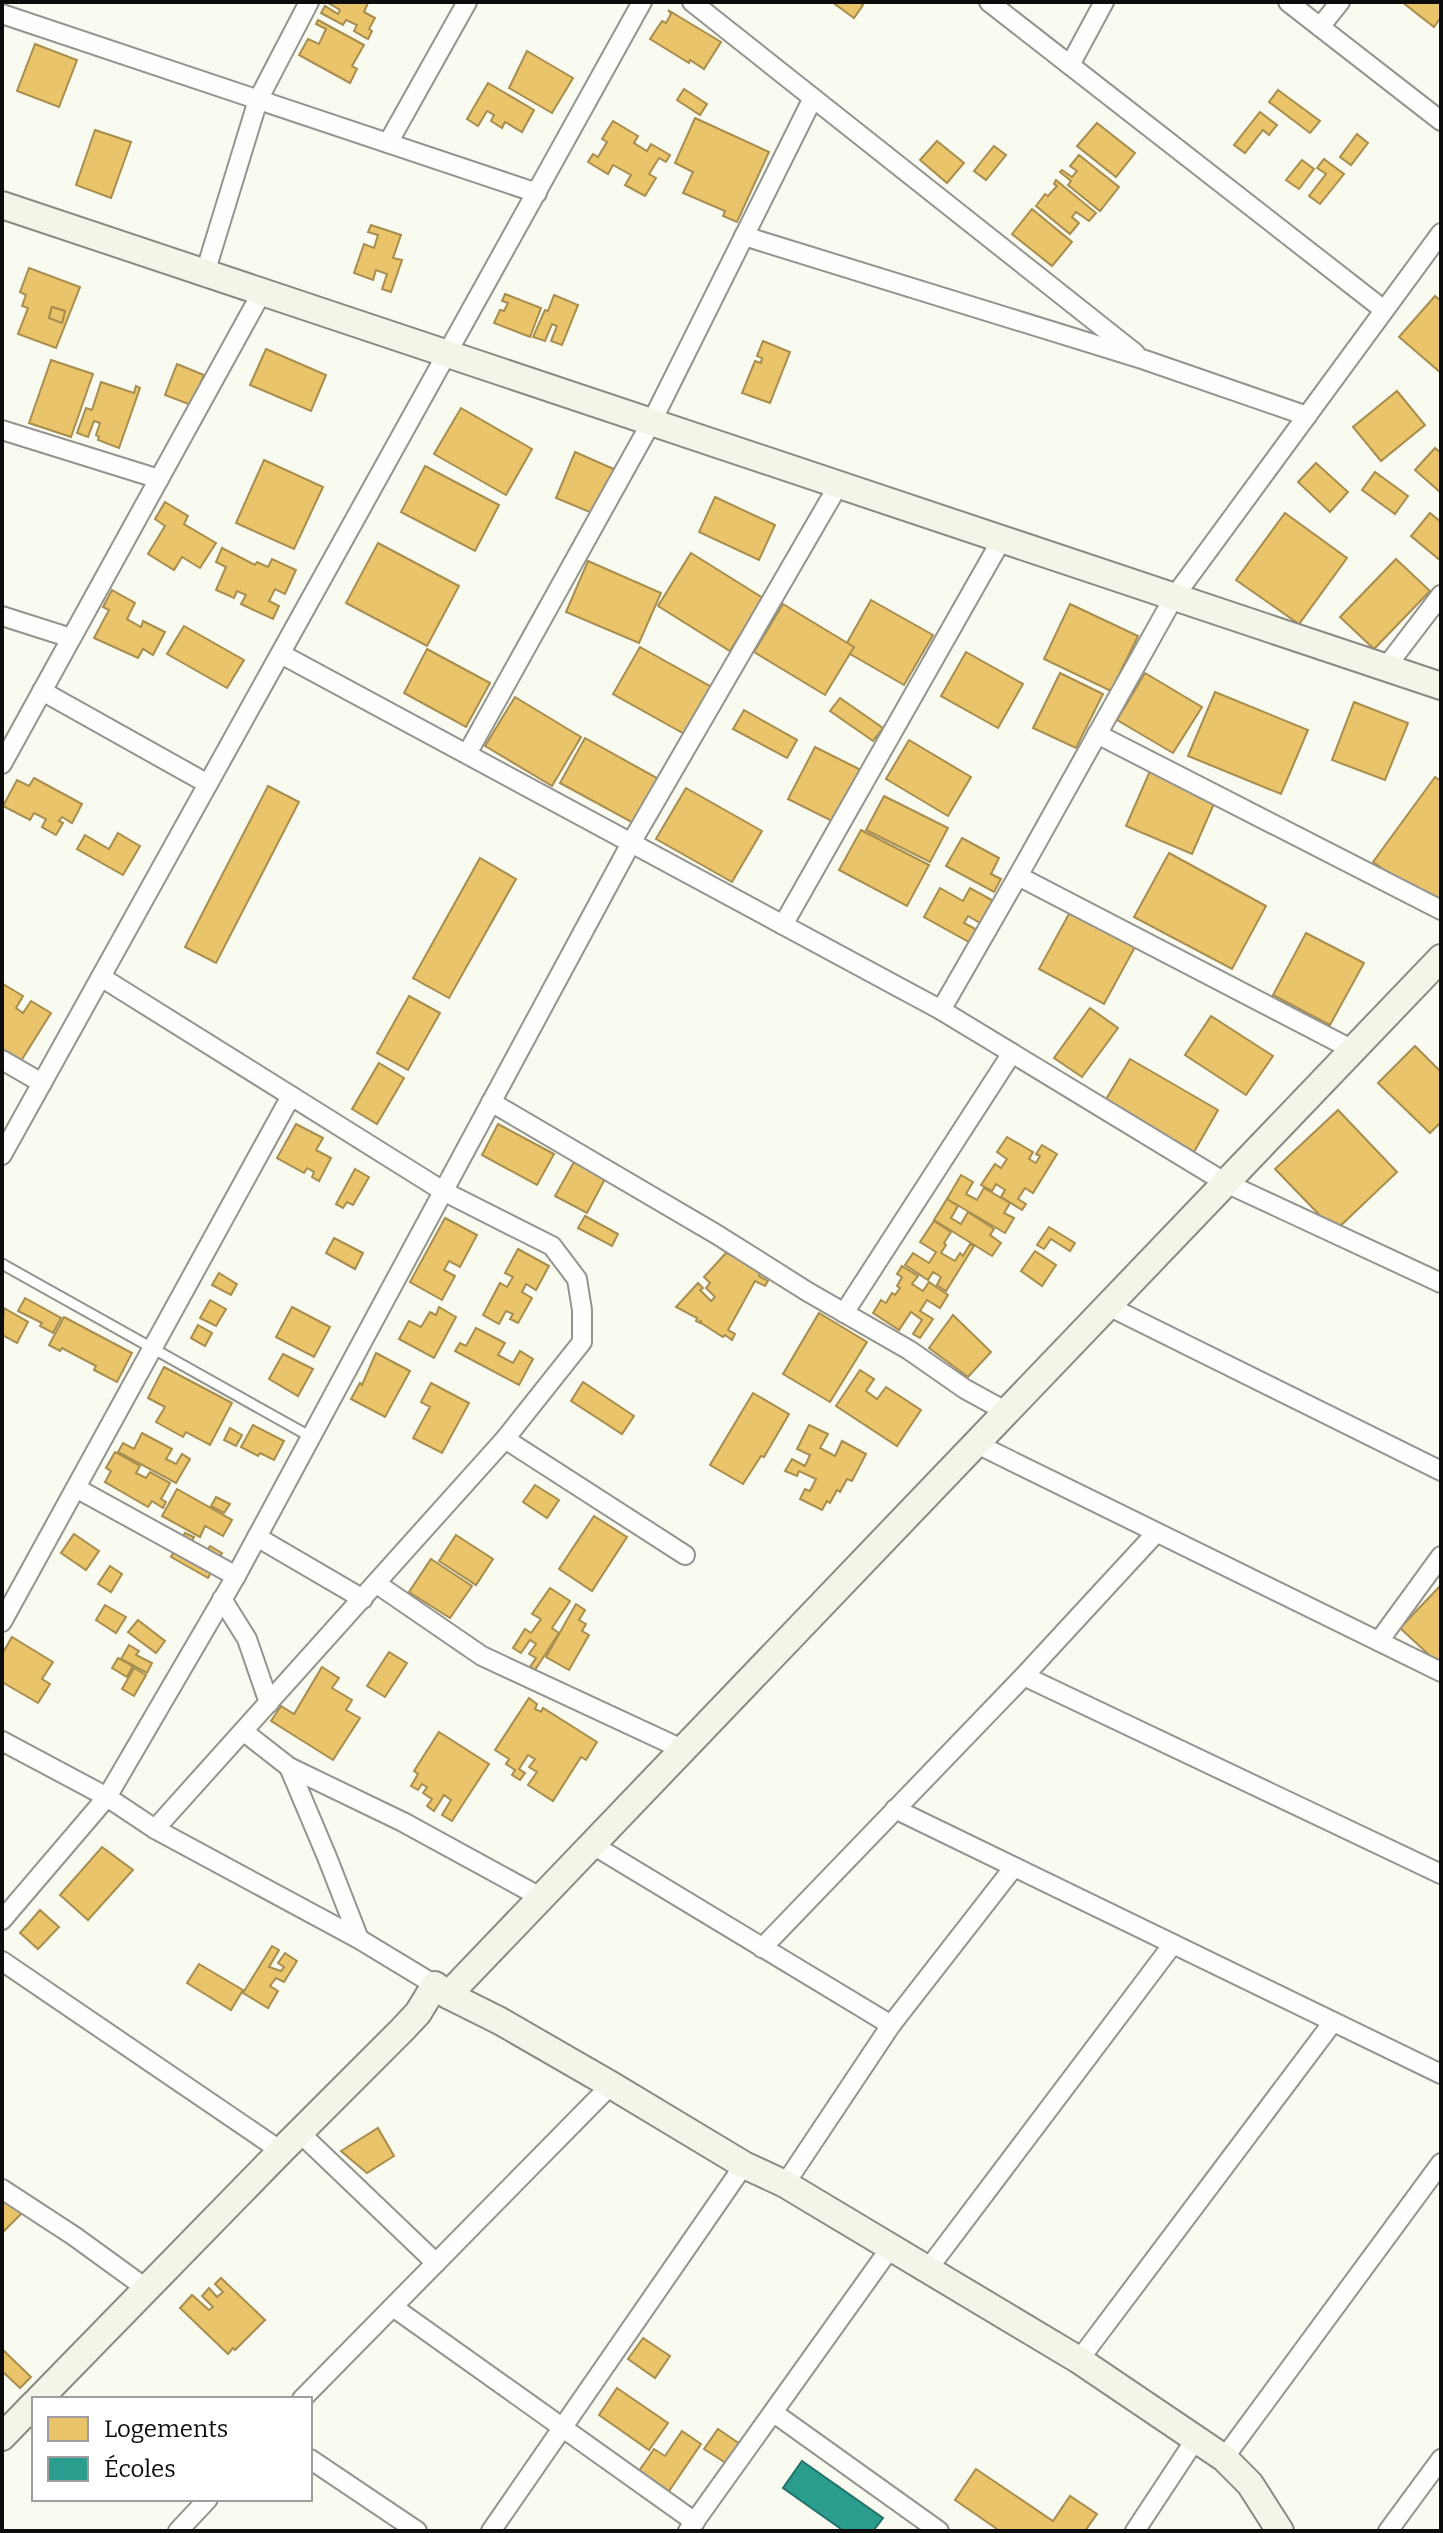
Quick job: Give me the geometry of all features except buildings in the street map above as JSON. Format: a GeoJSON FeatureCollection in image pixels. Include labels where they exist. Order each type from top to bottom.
{"type":"FeatureCollection","features":[{"type":"Feature","properties":{"kind":"street"},"geometry":{"type":"LineString","coordinates":[[205,273],[258,100],[309,2]]}},
{"type":"Feature","properties":{"kind":"street"},"geometry":{"type":"LineString","coordinates":[[388,143],[467,2]]}},
{"type":"Feature","properties":{"kind":"street"},"geometry":{"type":"LineString","coordinates":[[2,1155],[642,2]]}},
{"type":"Feature","properties":{"kind":"street"},"geometry":{"type":"LineString","coordinates":[[692,2],[1145,360]]}},
{"type":"Feature","properties":{"kind":"street"},"geometry":{"type":"LineString","coordinates":[[989,2],[1384,310]]}},
{"type":"Feature","properties":{"kind":"street"},"geometry":{"type":"LineString","coordinates":[[1070,65],[1104,2]]}},
{"type":"Feature","properties":{"kind":"street"},"geometry":{"type":"LineString","coordinates":[[1288,2],[1441,121]]}},
{"type":"Feature","properties":{"kind":"street"},"geometry":{"type":"LineString","coordinates":[[1320,27],[1340,2]]}},
{"type":"Feature","properties":{"kind":"street"},"geometry":{"type":"LineString","coordinates":[[2,14],[537,193]]}},
{"type":"Feature","properties":{"kind":"street"},"geometry":{"type":"LineString","coordinates":[[467,754],[652,421],[813,98]]}},
{"type":"Feature","properties":{"kind":"street"},"geometry":{"type":"LineString","coordinates":[[2,205],[1441,686]]}},
{"type":"Feature","properties":{"kind":"street"},"geometry":{"type":"LineString","coordinates":[[941,1010],[1174,597],[1441,233]]}},
{"type":"Feature","properties":{"kind":"street"},"geometry":{"type":"LineString","coordinates":[[744,236],[1145,360],[1307,416]]}},
{"type":"Feature","properties":{"kind":"street"},"geometry":{"type":"LineString","coordinates":[[2,764],[262,292]]}},
{"type":"Feature","properties":{"kind":"street"},"geometry":{"type":"LineString","coordinates":[[2,430],[159,479]]}},
{"type":"Feature","properties":{"kind":"street"},"geometry":{"type":"LineString","coordinates":[[2,1920],[107,1797],[236,1576],[631,843],[839,484]]}},
{"type":"Feature","properties":{"kind":"street"},"geometry":{"type":"LineString","coordinates":[[783,925],[1002,539]]}},
{"type":"Feature","properties":{"kind":"street"},"geometry":{"type":"LineString","coordinates":[[1386,667],[1441,595]]}},
{"type":"Feature","properties":{"kind":"street"},"geometry":{"type":"LineString","coordinates":[[2,616],[71,638]]}},
{"type":"Feature","properties":{"kind":"street"},"geometry":{"type":"LineString","coordinates":[[281,654],[941,1010],[1226,1183],[1440,1282]]}},
{"type":"Feature","properties":{"kind":"street"},"geometry":{"type":"LineString","coordinates":[[42,691],[208,784]]}},
{"type":"Feature","properties":{"kind":"street"},"geometry":{"type":"LineString","coordinates":[[1097,734],[1441,910]]}},
{"type":"Feature","properties":{"kind":"street"},"geometry":{"type":"LineString","coordinates":[[1018,876],[1353,1050]]}},
{"type":"Feature","properties":{"kind":"street"},"geometry":{"type":"LineString","coordinates":[[41,2397],[418,2013],[542,1898],[1441,958]]}},
{"type":"Feature","properties":{"kind":"street"},"geometry":{"type":"LineString","coordinates":[[101,977],[443,1191],[552,1246],[577,1279],[582,1310],[582,1342],[505,1439],[155,1829]]}},
{"type":"Feature","properties":{"kind":"street"},"geometry":{"type":"LineString","coordinates":[[844,1313],[1012,1053]]}},
{"type":"Feature","properties":{"kind":"street"},"geometry":{"type":"LineString","coordinates":[[2,1060],[42,1083]]}},
{"type":"Feature","properties":{"kind":"street"},"geometry":{"type":"LineString","coordinates":[[2,1622],[291,1096]]}},
{"type":"Feature","properties":{"kind":"street"},"geometry":{"type":"LineString","coordinates":[[491,1102],[716,1234],[1007,1412]]}},
{"type":"Feature","properties":{"kind":"street"},"geometry":{"type":"LineString","coordinates":[[1108,1306],[1441,1471]]}},
{"type":"Feature","properties":{"kind":"street"},"geometry":{"type":"LineString","coordinates":[[505,1439],[685,1555]]}},
{"type":"Feature","properties":{"kind":"street"},"geometry":{"type":"LineString","coordinates":[[977,1444],[1441,1672]]}},
{"type":"Feature","properties":{"kind":"street"},"geometry":{"type":"LineString","coordinates":[[76,1488],[236,1576]]}},
{"type":"Feature","properties":{"kind":"street"},"geometry":{"type":"LineString","coordinates":[[762,1948],[1024,1676],[1156,1533]]}},
{"type":"Feature","properties":{"kind":"street"},"geometry":{"type":"LineString","coordinates":[[257,1537],[363,1599]]}},
{"type":"Feature","properties":{"kind":"street"},"geometry":{"type":"LineString","coordinates":[[1379,1641],[1441,1556]]}},
{"type":"Feature","properties":{"kind":"street"},"geometry":{"type":"LineString","coordinates":[[377,1584],[482,1656],[684,1750]]}},
{"type":"Feature","properties":{"kind":"street"},"geometry":{"type":"LineString","coordinates":[[222,1599],[247,1639],[269,1703]]}},
{"type":"Feature","properties":{"kind":"street"},"geometry":{"type":"LineString","coordinates":[[1024,1676],[1441,1874]]}},
{"type":"Feature","properties":{"kind":"street"},"geometry":{"type":"LineString","coordinates":[[243,1731],[289,1767],[403,1822],[542,1898]]}},
{"type":"Feature","properties":{"kind":"street"},"geometry":{"type":"LineString","coordinates":[[2,1741],[107,1797],[155,1829],[359,1939],[744,2165],[785,2184],[1079,2360],[1224,2458],[1250,2484],[1280,2531]]}},
{"type":"Feature","properties":{"kind":"street"},"geometry":{"type":"LineString","coordinates":[[289,1767],[359,1939]]}},
{"type":"Feature","properties":{"kind":"street"},"geometry":{"type":"LineString","coordinates":[[895,1809],[1441,2074]]}},
{"type":"Feature","properties":{"kind":"street"},"geometry":{"type":"LineString","coordinates":[[593,1845],[891,2025]]}},
{"type":"Feature","properties":{"kind":"street"},"geometry":{"type":"LineString","coordinates":[[785,2184],[891,2025],[1014,1867]]}},
{"type":"Feature","properties":{"kind":"street"},"geometry":{"type":"LineString","coordinates":[[928,2269],[1173,1944]]}},
{"type":"Feature","properties":{"kind":"street"},"geometry":{"type":"LineString","coordinates":[[2,1961],[290,2142],[436,2263]]}},
{"type":"Feature","properties":{"kind":"street"},"geometry":{"type":"LineString","coordinates":[[1079,2360],[1333,2022]]}},
{"type":"Feature","properties":{"kind":"street"},"geometry":{"type":"LineString","coordinates":[[304,2397],[611,2085]]}},
{"type":"Feature","properties":{"kind":"street"},"geometry":{"type":"LineString","coordinates":[[1224,2458],[1441,2163]]}},
{"type":"Feature","properties":{"kind":"street"},"geometry":{"type":"LineString","coordinates":[[491,2531],[744,2165]]}},
{"type":"Feature","properties":{"kind":"street"},"geometry":{"type":"LineString","coordinates":[[2,2189],[147,2289]]}},
{"type":"Feature","properties":{"kind":"street"},"geometry":{"type":"LineString","coordinates":[[393,2307],[589,2446],[692,2526],[891,2247]]}},
{"type":"Feature","properties":{"kind":"street"},"geometry":{"type":"LineString","coordinates":[[2,2437],[32,2406]]}},
{"type":"Feature","properties":{"kind":"street"},"geometry":{"type":"LineString","coordinates":[[774,2413],[939,2531]]}},
{"type":"Feature","properties":{"kind":"street"},"geometry":{"type":"LineString","coordinates":[[1135,2531],[1195,2440]]}},
{"type":"Feature","properties":{"kind":"street"},"geometry":{"type":"LineString","coordinates":[[1388,2531],[1441,2459]]}},
{"type":"Feature","properties":{"kind":"street"},"geometry":{"type":"LineString","coordinates":[[312,2460],[417,2531]]}},
{"type":"Feature","properties":{"kind":"street"},"geometry":{"type":"LineString","coordinates":[[178,2531],[206,2501]]}},
{"type":"Feature","properties":{"kind":"lane"},"geometry":{"type":"LineString","coordinates":[[2,1264],[311,1437]]}}]}
